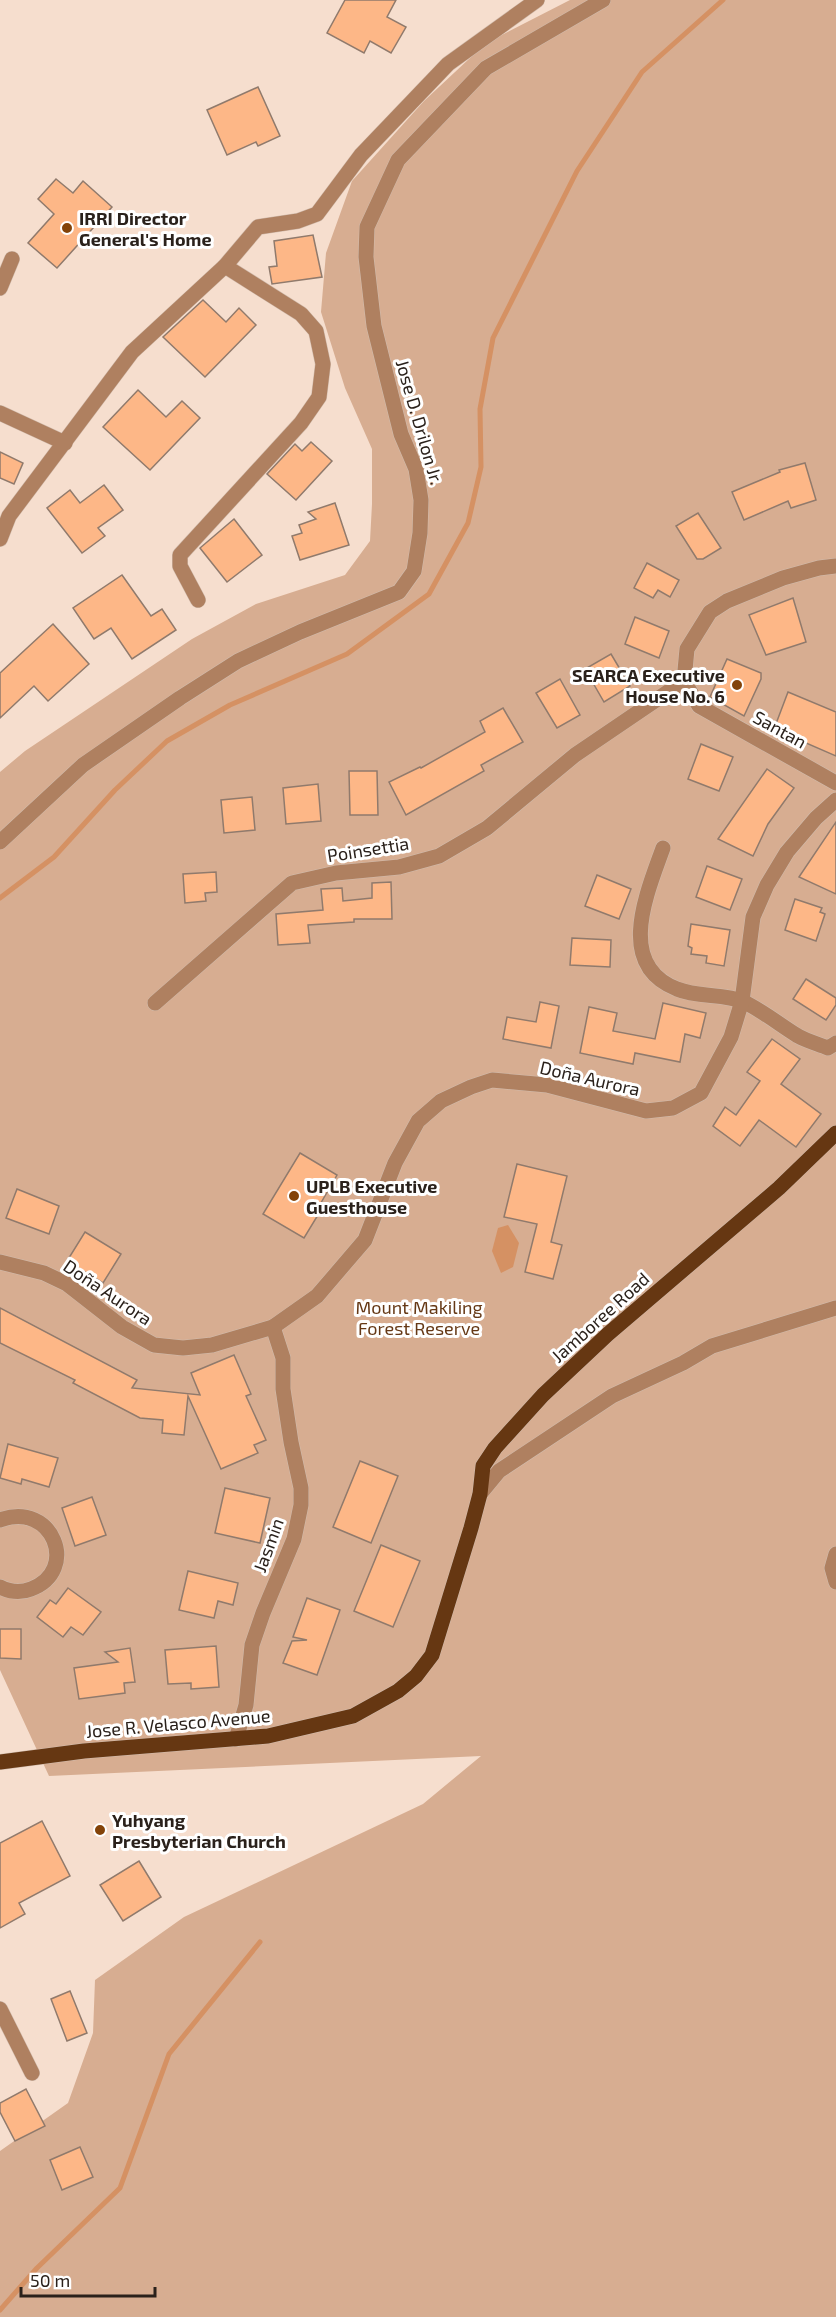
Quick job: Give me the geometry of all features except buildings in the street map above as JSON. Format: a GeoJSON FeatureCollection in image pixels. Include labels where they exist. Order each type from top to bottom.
{"type":"FeatureCollection","features":[{"type":"Feature","properties":{"kind":"main road","name":"Jamboree Road"},"geometry":{"type":"LineString","coordinates":[[456,1574],[480,1494],[483,1466],[495,1448],[543,1395],[684,1267],[779,1188],[836,1133]]}},
{"type":"Feature","properties":{"kind":"main road","name":"Jose R. Velasco Avenue"},"geometry":{"type":"LineString","coordinates":[[0,1762],[84,1751],[268,1736],[353,1716],[398,1691],[416,1676],[432,1655],[456,1574]]}},
{"type":"Feature","properties":{"kind":"street"},"geometry":{"type":"LineString","coordinates":[[0,539],[9,516],[132,352],[225,266],[258,227],[298,221],[317,214],[361,155],[448,64],[537,0]]}},
{"type":"Feature","properties":{"kind":"street","name":"Jose D. Drilon Jr."},"geometry":{"type":"LineString","coordinates":[[0,842],[83,765],[238,661],[300,632],[399,592],[414,571],[420,532],[421,501],[416,469],[401,434],[374,326],[366,257],[367,227],[398,160],[486,68],[603,0]]}},
{"type":"Feature","properties":{"kind":"street"},"geometry":{"type":"LineString","coordinates":[[0,288],[12,260]]}},
{"type":"Feature","properties":{"kind":"street"},"geometry":{"type":"LineString","coordinates":[[198,600],[180,566],[180,555],[301,423],[318,397],[323,364],[316,331],[301,315],[225,266]]}},
{"type":"Feature","properties":{"kind":"street"},"geometry":{"type":"LineString","coordinates":[[0,413],[65,443]]}},
{"type":"Feature","properties":{"kind":"street"},"geometry":{"type":"LineString","coordinates":[[684,681],[687,649],[710,612],[728,601],[783,578],[819,568],[836,566]]}},
{"type":"Feature","properties":{"kind":"street","name":"Santan"},"geometry":{"type":"LineString","coordinates":[[684,681],[699,706],[836,783]]}},
{"type":"Feature","properties":{"kind":"street","name":"Poinsettia"},"geometry":{"type":"LineString","coordinates":[[155,1003],[291,883],[336,873],[399,867],[439,856],[486,828],[575,755],[684,681]]}},
{"type":"Feature","properties":{"kind":"street","name":"Doña Aurora"},"geometry":{"type":"LineString","coordinates":[[0,1262],[44,1273],[67,1284],[122,1327],[154,1345],[183,1348],[212,1346],[273,1327],[317,1296],[365,1240],[396,1163],[418,1121],[441,1101],[492,1080],[547,1085],[646,1112],[674,1108],[701,1093],[731,1037],[742,1001],[753,917],[767,885],[788,852],[816,818],[836,800]]}},
{"type":"Feature","properties":{"kind":"street"},"geometry":{"type":"LineString","coordinates":[[663,848],[642,907],[640,944],[645,963],[660,980],[676,989],[742,1001],[800,1037],[828,1048],[836,1042]]}},
{"type":"Feature","properties":{"kind":"street"},"geometry":{"type":"LineString","coordinates":[[480,1494],[500,1471],[612,1396],[683,1363],[712,1346],[836,1308]]}},
{"type":"Feature","properties":{"kind":"street","name":"Jasmin"},"geometry":{"type":"LineString","coordinates":[[236,1739],[246,1705],[252,1645],[294,1539],[301,1505],[301,1488],[292,1451],[283,1389],[284,1358],[273,1327]]}},
{"type":"Feature","properties":{"kind":"street"},"geometry":{"type":"LineString","coordinates":[[0,1520],[21,1515],[41,1522],[54,1539],[57,1550],[53,1572],[37,1587],[16,1592],[0,1587]]}},
{"type":"Feature","properties":{"kind":"street"},"geometry":{"type":"LineString","coordinates":[[836,1554],[832,1568],[836,1582]]}},
{"type":"Feature","properties":{"kind":"street"},"geometry":{"type":"LineString","coordinates":[[0,2009],[33,2073]]}},
{"type":"Feature","properties":{"kind":"green space","name":"Mount Makiling Forest Reserve"},"geometry":{"type":"Polygon","coordinates":[[[570,0],[836,0],[836,2317],[0,2317],[0,2151],[68,2103],[93,2033],[95,1980],[184,1917],[423,1804],[481,1756],[49,1776],[0,1670],[0,772],[25,751],[192,639],[256,604],[345,575],[370,541],[372,449],[345,388],[321,312],[326,253],[352,181],[424,101],[486,43],[570,0]]]}},
{"type":"Feature","properties":{"kind":"shaded area"},"geometry":{"type":"Polygon","coordinates":[[[508,1225],[519,1243],[513,1267],[501,1273],[492,1251],[498,1228],[508,1225]]]}},
{"type":"Feature","properties":{"kind":"waterway"},"geometry":{"type":"LineString","coordinates":[[0,898],[54,857],[115,790],[167,741],[230,705],[347,654],[429,594],[468,523],[481,467],[480,409],[493,338],[577,171],[642,72],[723,0]]}},
{"type":"Feature","properties":{"kind":"waterway"},"geometry":{"type":"LineString","coordinates":[[0,2310],[37,2268],[120,2188],[169,2054],[260,1942]]}},
{"type":"Feature","properties":{"kind":"place","name":"IRRI Director General's Home"},"geometry":{"type":"Point","coordinates":[67,228]}},
{"type":"Feature","properties":{"kind":"place","name":"SEARCA Executive House No. 6"},"geometry":{"type":"Point","coordinates":[737,685]}},
{"type":"Feature","properties":{"kind":"place","name":"UPLB Executive Guesthouse"},"geometry":{"type":"Point","coordinates":[294,1196]}},
{"type":"Feature","properties":{"kind":"place","name":"Yuhyang Presbyterian Church"},"geometry":{"type":"Point","coordinates":[100,1830]}}]}
